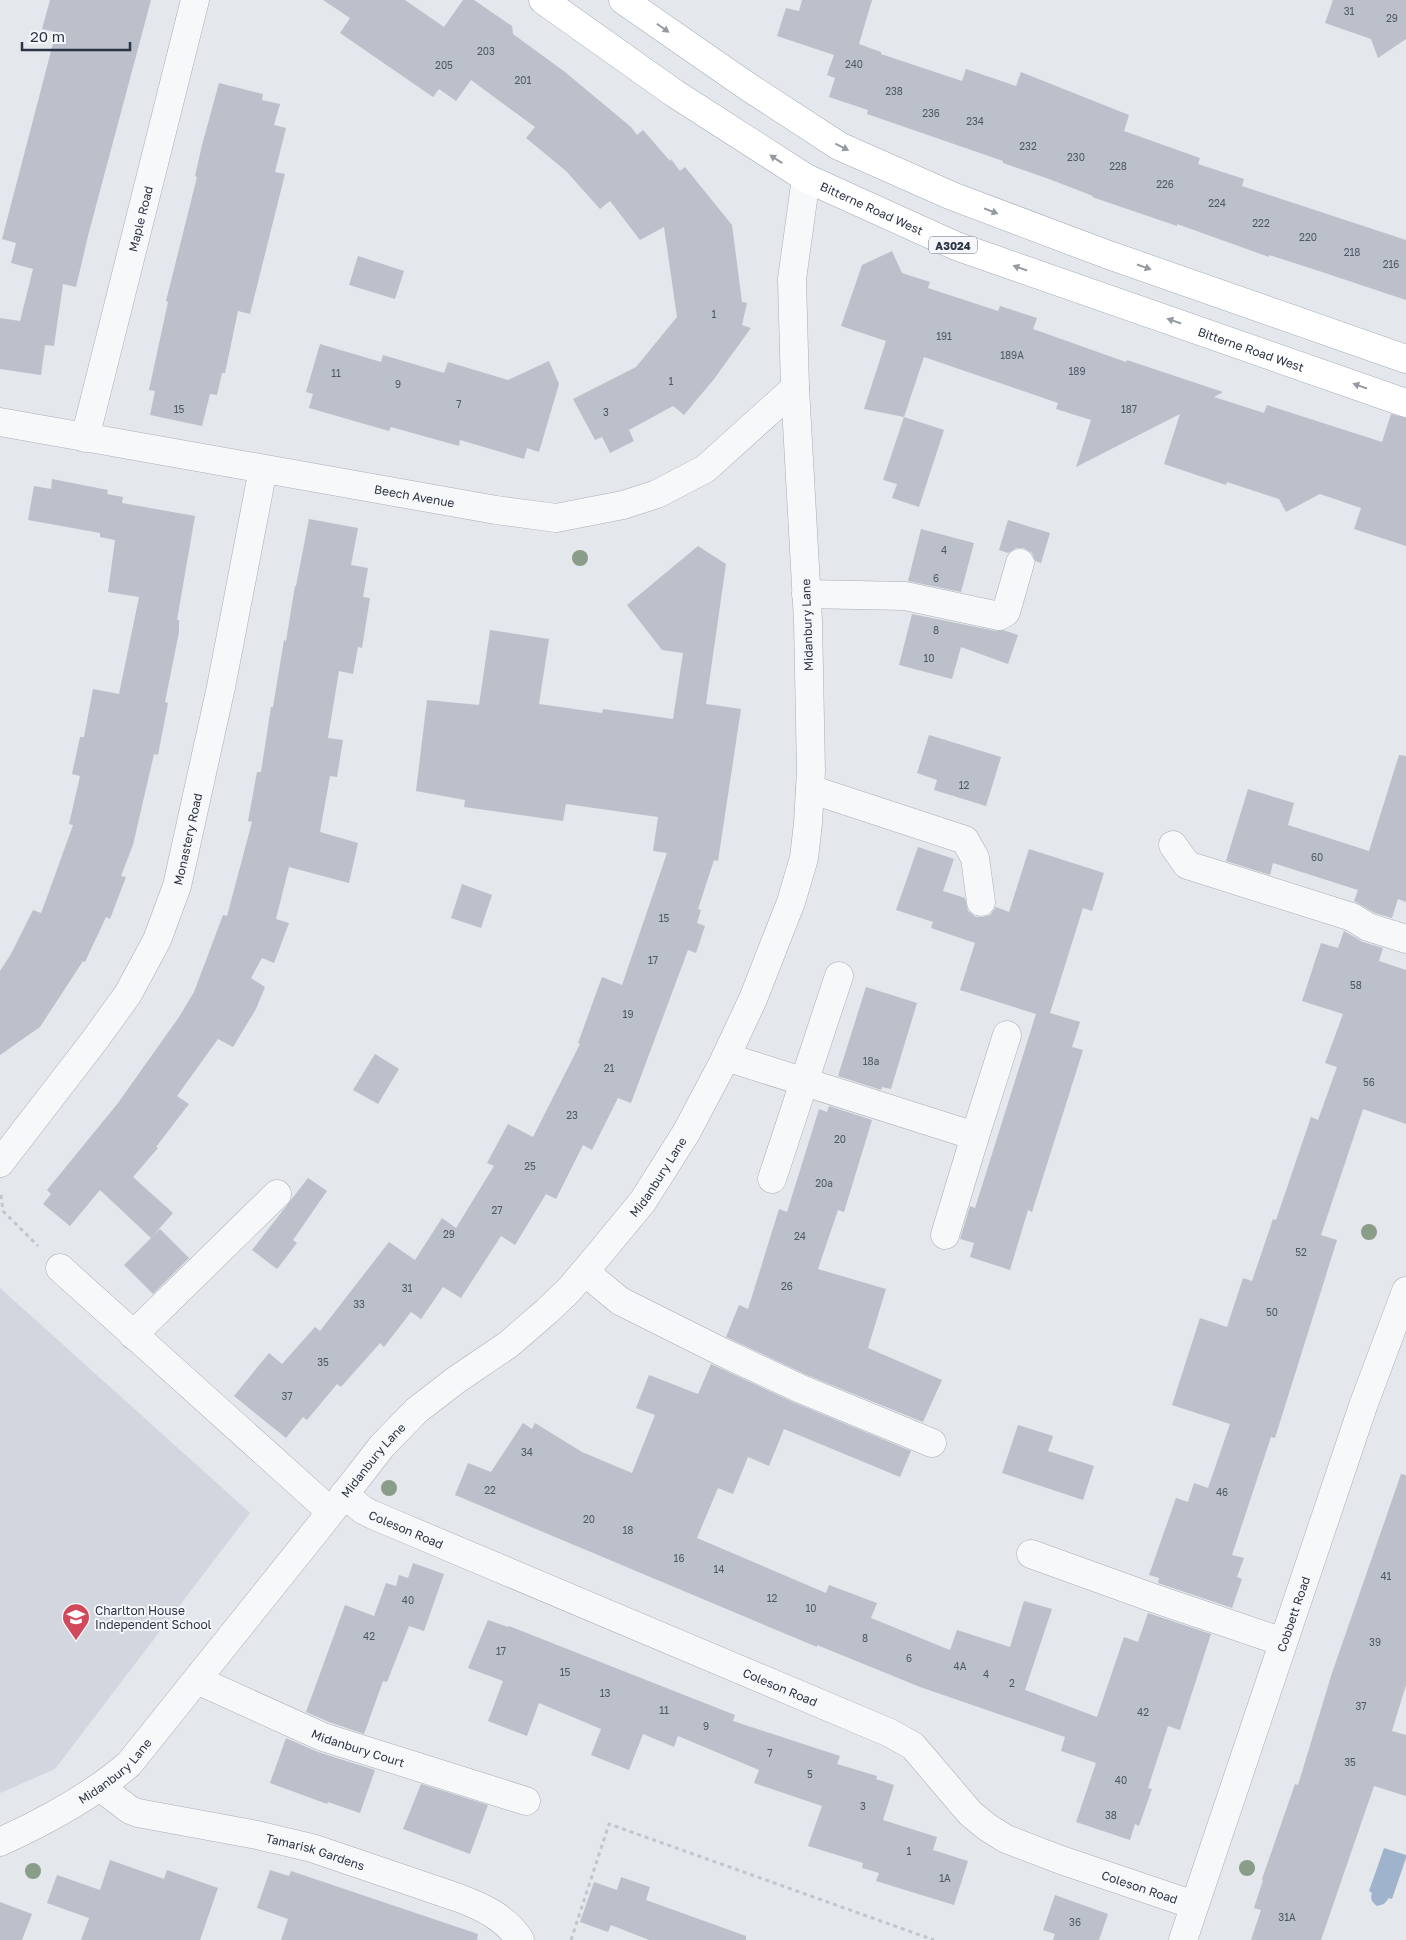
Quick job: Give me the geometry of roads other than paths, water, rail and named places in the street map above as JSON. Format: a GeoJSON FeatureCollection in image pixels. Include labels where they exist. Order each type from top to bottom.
{"type":"FeatureCollection","features":[{"type":"Feature","properties":{"kind":"main road","name":"Bitterne Road West"},"geometry":{"type":"LineString","coordinates":[[543,0],[674,93],[806,178],[956,246],[1406,403]]}},
{"type":"Feature","properties":{"kind":"main road"},"geometry":{"type":"LineString","coordinates":[[623,0],[838,146],[970,203],[1106,254],[1406,358]]}},
{"type":"Feature","properties":{"kind":"street","name":"Maple Road"},"geometry":{"type":"LineString","coordinates":[[85,438],[195,0]]}},
{"type":"Feature","properties":{"kind":"street","name":"Midanbury Lane"},"geometry":{"type":"LineString","coordinates":[[0,1842],[55,1815],[100,1787],[129,1764],[382,1446],[417,1410],[456,1380],[509,1344],[569,1290],[643,1201],[686,1133],[726,1057],[773,950],[791,902],[804,858],[808,823],[810,789],[808,631],[794,388],[792,279],[806,178]]}},
{"type":"Feature","properties":{"kind":"street","name":"Beech Avenue"},"geometry":{"type":"LineString","coordinates":[[0,422],[496,510],[556,518],[623,505],[657,494],[706,469],[794,388]]}},
{"type":"Feature","properties":{"kind":"street","name":"Monastery Road"},"geometry":{"type":"LineString","coordinates":[[0,1163],[123,1002],[158,940],[179,876],[221,687],[263,469]]}},
{"type":"Feature","properties":{"kind":"street"},"geometry":{"type":"LineString","coordinates":[[806,594],[905,596],[999,616],[1006,612],[1020,564]]}},
{"type":"Feature","properties":{"kind":"street"},"geometry":{"type":"LineString","coordinates":[[810,789],[965,840],[975,858],[981,902]]}},
{"type":"Feature","properties":{"kind":"street"},"geometry":{"type":"LineString","coordinates":[[1173,845],[1187,866],[1352,917],[1368,927],[1406,939]]}},
{"type":"Feature","properties":{"kind":"street"},"geometry":{"type":"LineString","coordinates":[[772,1179],[839,976]]}},
{"type":"Feature","properties":{"kind":"street"},"geometry":{"type":"LineString","coordinates":[[945,1235],[1007,1035]]}},
{"type":"Feature","properties":{"kind":"street"},"geometry":{"type":"LineString","coordinates":[[726,1057],[975,1136]]}},
{"type":"Feature","properties":{"kind":"street"},"geometry":{"type":"LineString","coordinates":[[133,1335],[277,1194]]}},
{"type":"Feature","properties":{"kind":"street","name":"Coleson Road"},"geometry":{"type":"LineString","coordinates":[[60,1268],[133,1335],[337,1502],[363,1510],[890,1733],[913,1746],[970,1813],[987,1827],[1006,1838],[1030,1849],[1194,1905]]}},
{"type":"Feature","properties":{"kind":"street"},"geometry":{"type":"LineString","coordinates":[[585,1272],[620,1301],[722,1352],[801,1389],[932,1443]]}},
{"type":"Feature","properties":{"kind":"street","name":"Cobbett Road"},"geometry":{"type":"LineString","coordinates":[[1183,1940],[1363,1406],[1406,1290]]}},
{"type":"Feature","properties":{"kind":"street"},"geometry":{"type":"LineString","coordinates":[[1031,1554],[1283,1642]]}},
{"type":"Feature","properties":{"kind":"street","name":"Midanbury Court"},"geometry":{"type":"LineString","coordinates":[[197,1680],[323,1737],[526,1801]]}},
{"type":"Feature","properties":{"kind":"street","name":"Tamarisk Gardens"},"geometry":{"type":"LineString","coordinates":[[100,1787],[130,1810],[138,1813],[257,1835],[312,1848],[459,1898],[497,1916],[508,1925],[520,1940]]}},
{"type":"Feature","properties":{"kind":"water"},"geometry":{"type":"Polygon","coordinates":[[[1384,1848],[1406,1855],[1406,1858],[1392,1899],[1389,1898],[1384,1904],[1377,1906],[1372,1900],[1372,1893],[1369,1891],[1384,1848]]]}},
{"type":"Feature","properties":{"kind":"place","name":"Charlton House Independent School"},"geometry":{"type":"Point","coordinates":[76,1641]}}]}
